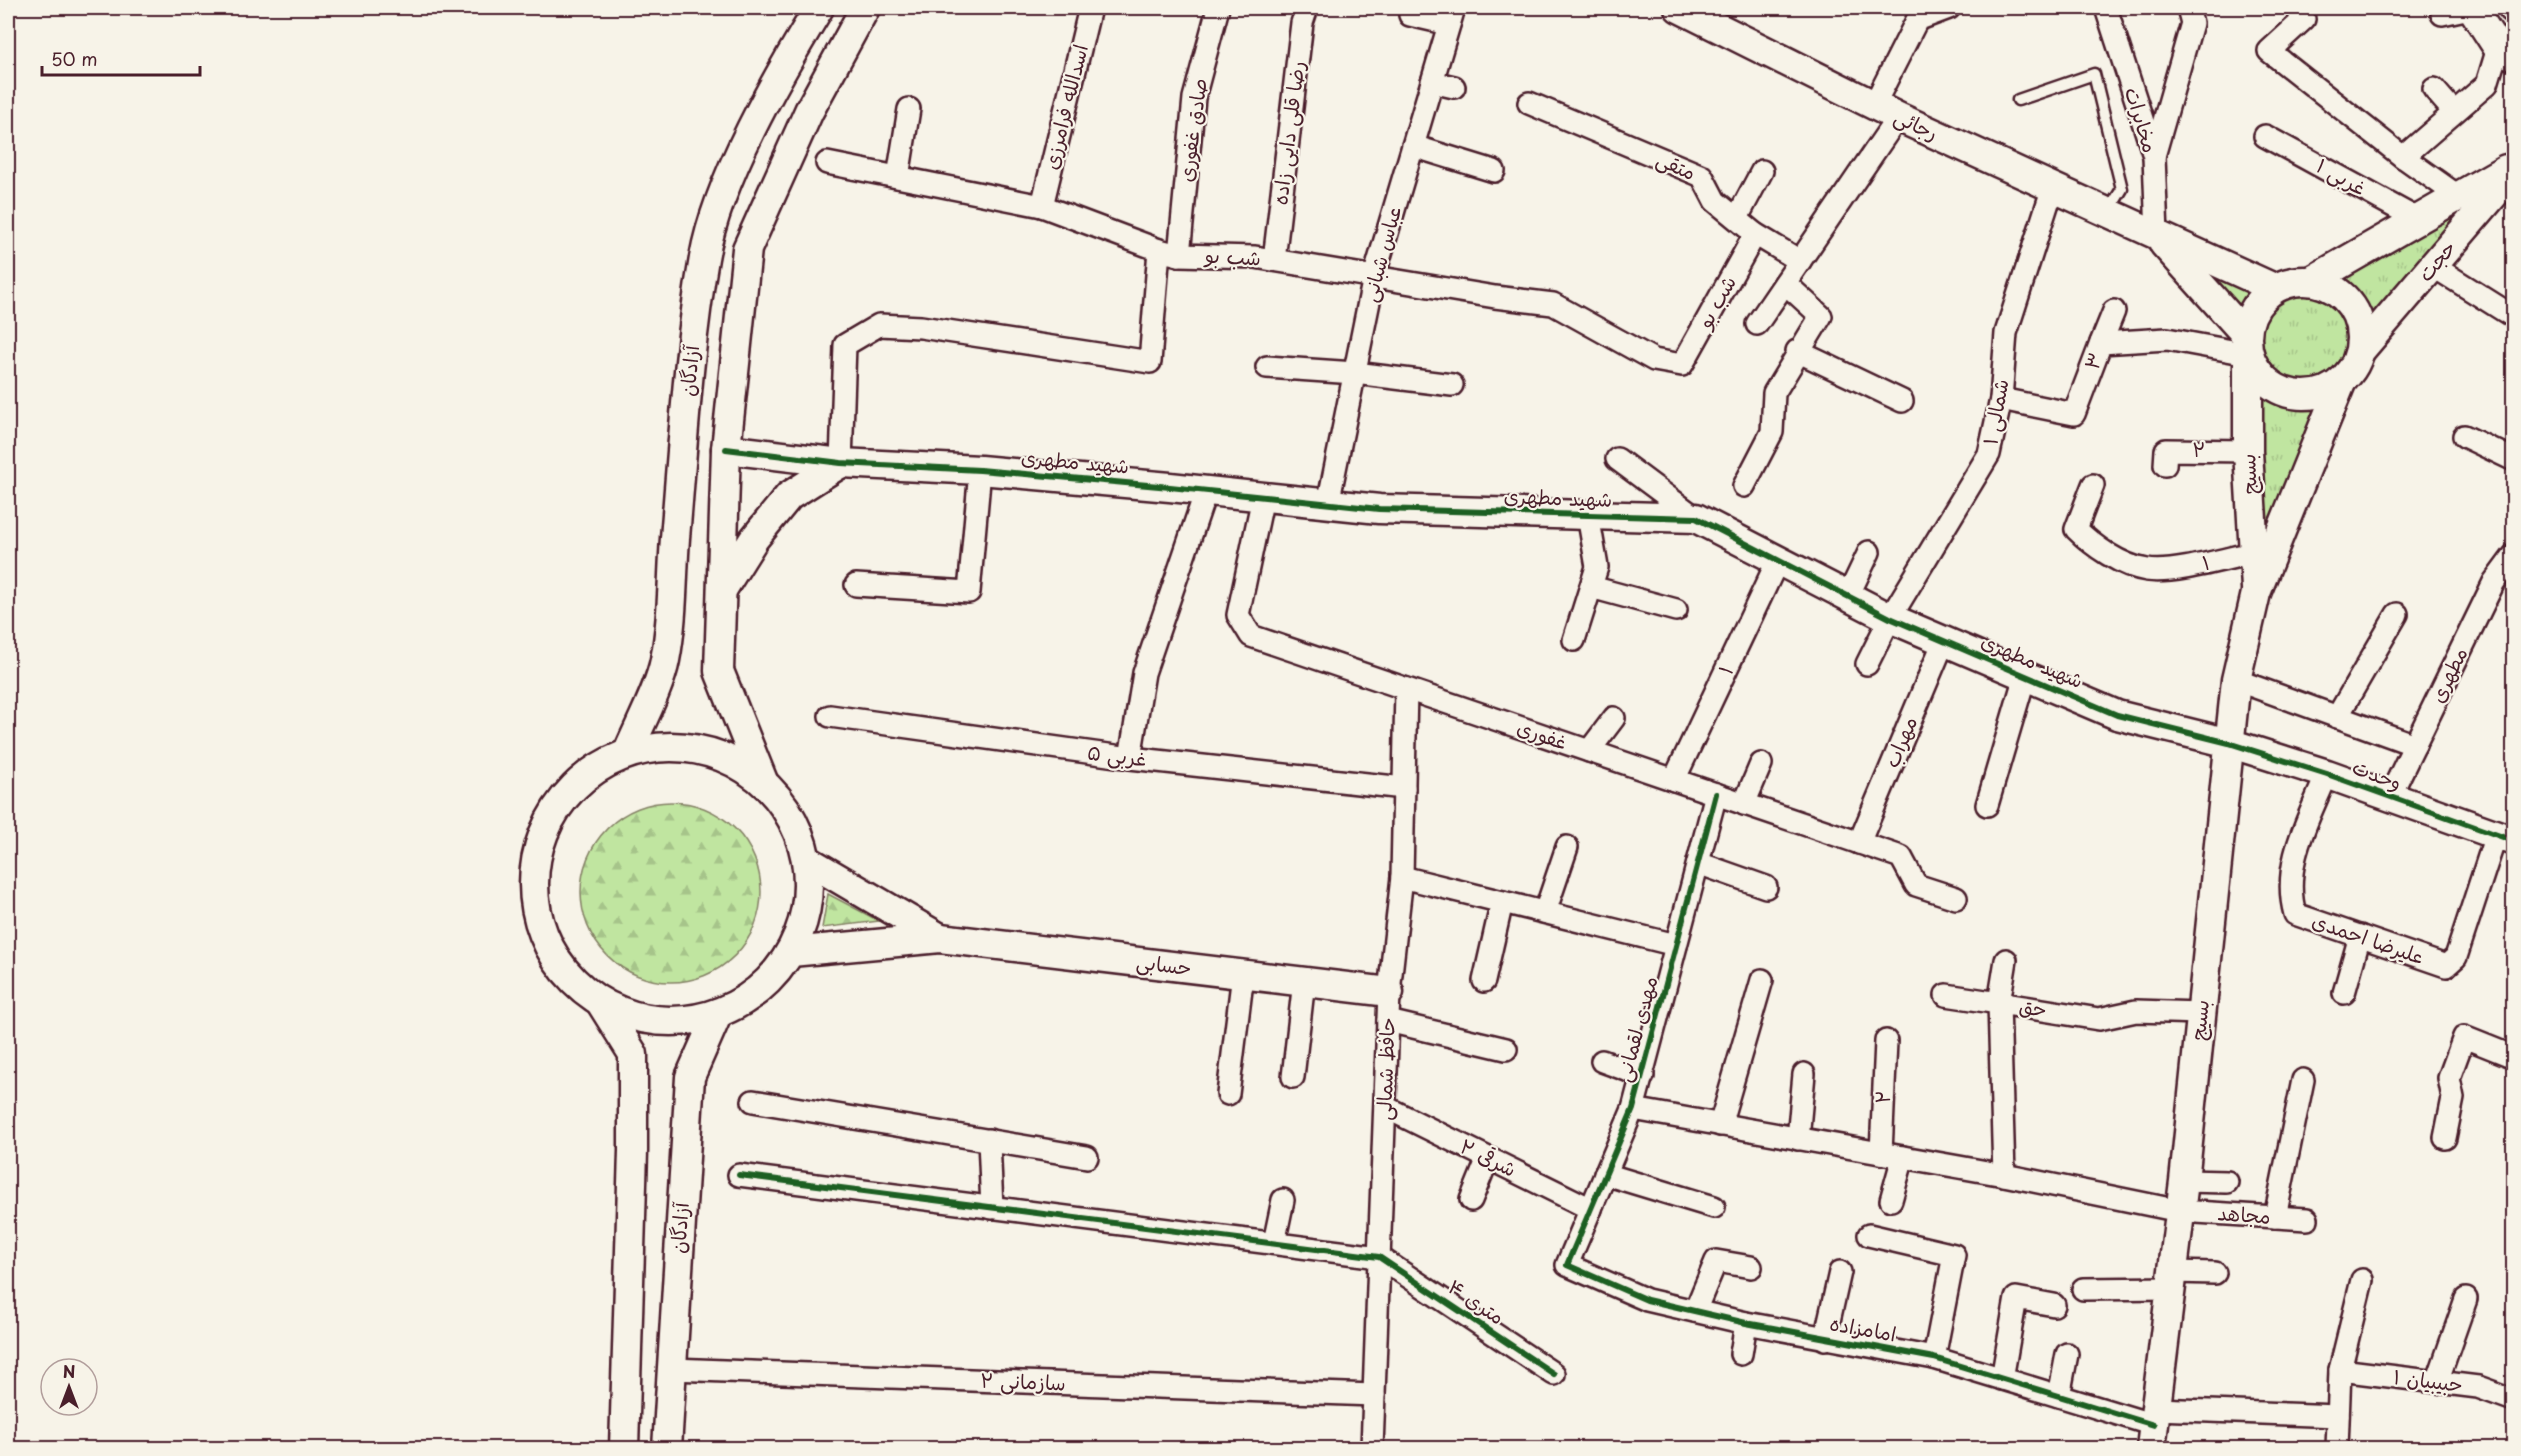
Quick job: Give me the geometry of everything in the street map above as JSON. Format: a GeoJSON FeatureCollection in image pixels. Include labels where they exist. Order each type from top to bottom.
{"type":"FeatureCollection","features":[{"type":"Feature","properties":{"kind":"street","name":"آزادگان"},"geometry":{"type":"LineString","coordinates":[[628,752],[665,663],[672,615],[675,541],[693,340],[704,256],[724,192],[750,135],[790,55],[819,8]]}},
{"type":"Feature","properties":{"kind":"street"},"geometry":{"type":"LineString","coordinates":[[763,781],[723,756],[675,746],[628,752],[588,773],[556,806],[537,847],[532,892],[542,935],[566,974],[601,1003],[638,1018],[679,1021],[718,1013],[747,999],[772,978],[791,952],[807,908],[807,860],[792,817],[763,781],[719,671],[726,449],[747,249],[809,111],[865,8]]}},
{"type":"Feature","properties":{"kind":"street","name":"اسدالله فرامرزی"},"geometry":{"type":"LineString","coordinates":[[1042,206],[1090,8]]}},
{"type":"Feature","properties":{"kind":"street","name":"صادق غفوری"},"geometry":{"type":"LineString","coordinates":[[1169,252],[1194,98],[1218,8]]}},
{"type":"Feature","properties":{"kind":"street","name":"رضا قلی دایی زاده"},"geometry":{"type":"LineString","coordinates":[[1274,260],[1302,23],[1307,8]]}},
{"type":"Feature","properties":{"kind":"street","name":"رجائی"},"geometry":{"type":"LineString","coordinates":[[1679,8],[1886,111],[2274,288]]}},
{"type":"Feature","properties":{"kind":"street"},"geometry":{"type":"LineString","coordinates":[[1757,324],[1800,261],[1886,111],[1917,20],[1949,8]]}},
{"type":"Feature","properties":{"kind":"street","name":"مخابرات"},"geometry":{"type":"LineString","coordinates":[[2106,8],[2154,156],[2157,235]]}},
{"type":"Feature","properties":{"kind":"street"},"geometry":{"type":"LineString","coordinates":[[2296,8],[2304,19],[2269,51],[2403,157],[2458,196]]}},
{"type":"Feature","properties":{"kind":"street"},"geometry":{"type":"LineString","coordinates":[[2403,157],[2487,84],[2506,52],[2471,8],[2442,15]]}},
{"type":"Feature","properties":{"kind":"street"},"geometry":{"type":"LineString","coordinates":[[2154,156],[2195,13]]}},
{"type":"Feature","properties":{"kind":"street"},"geometry":{"type":"LineString","coordinates":[[1410,15],[1452,16]]}},
{"type":"Feature","properties":{"kind":"street","name":"عباس شبانی"},"geometry":{"type":"LineString","coordinates":[[1328,504],[1374,277],[1452,16]]}},
{"type":"Feature","properties":{"kind":"street"},"geometry":{"type":"LineString","coordinates":[[1432,82],[1454,87]]}},
{"type":"Feature","properties":{"kind":"street"},"geometry":{"type":"LineString","coordinates":[[2434,89],[2454,112]]}},
{"type":"Feature","properties":{"kind":"street","name":"متقی"},"geometry":{"type":"LineString","coordinates":[[1528,103],[1702,176],[1715,201],[1755,234],[1800,261]]}},
{"type":"Feature","properties":{"kind":"street"},"geometry":{"type":"LineString","coordinates":[[898,177],[909,110]]}},
{"type":"Feature","properties":{"kind":"street","name":"۱ غربی"},"geometry":{"type":"LineString","coordinates":[[2265,136],[2417,219]]}},
{"type":"Feature","properties":{"kind":"street"},"geometry":{"type":"LineString","coordinates":[[1413,146],[1494,171]]}},
{"type":"Feature","properties":{"kind":"street","name":"شب بو"},"geometry":{"type":"LineString","coordinates":[[827,163],[1042,206],[1169,252],[1274,260],[1554,304],[1654,360],[1682,365],[1755,234]]}},
{"type":"Feature","properties":{"kind":"street","name":"حجت"},"geometry":{"type":"LineString","coordinates":[[2311,281],[2514,165]]}},
{"type":"Feature","properties":{"kind":"street"},"geometry":{"type":"LineString","coordinates":[[1737,218],[1762,171]]}},
{"type":"Feature","properties":{"kind":"street","name":"حجت"},"geometry":{"type":"LineString","coordinates":[[2361,350],[2514,171]]}},
{"type":"Feature","properties":{"kind":"street","name":"۱ شمالی"},"geometry":{"type":"LineString","coordinates":[[1867,664],[1890,618],[1989,454],[2001,399],[2006,333],[2053,187]]}},
{"type":"Feature","properties":{"kind":"street"},"geometry":{"type":"LineString","coordinates":[[2157,235],[2247,344],[2256,371],[2270,385],[2287,393],[2306,396],[2325,392],[2341,383],[2354,368],[2361,350],[2362,331],[2357,313],[2345,297],[2329,286],[2311,281],[2292,281],[2274,288],[2260,300],[2250,316],[2247,344]]}},
{"type":"Feature","properties":{"kind":"street"},"geometry":{"type":"LineString","coordinates":[[722,590],[754,539],[789,496],[841,463],[845,345],[879,325],[921,327],[1150,362],[1169,252]]}},
{"type":"Feature","properties":{"kind":"street"},"geometry":{"type":"LineString","coordinates":[[2433,266],[2514,316]]}},
{"type":"Feature","properties":{"kind":"street"},"geometry":{"type":"LineString","coordinates":[[1744,486],[1772,432],[1774,393],[1797,351],[1821,316],[1785,283]]}},
{"type":"Feature","properties":{"kind":"street"},"geometry":{"type":"LineString","coordinates":[[2101,343],[2114,311]]}},
{"type":"Feature","properties":{"kind":"street","name":"۳"},"geometry":{"type":"LineString","coordinates":[[2001,399],[2074,414],[2101,343],[2167,339],[2247,344]]}},
{"type":"Feature","properties":{"kind":"street","name":"بسیج"},"geometry":{"type":"LineString","coordinates":[[2247,344],[2248,451],[2256,593]]}},
{"type":"Feature","properties":{"kind":"street"},"geometry":{"type":"LineString","coordinates":[[1797,351],[1902,401]]}},
{"type":"Feature","properties":{"kind":"street"},"geometry":{"type":"LineString","coordinates":[[1267,367],[1354,372],[1452,385]]}},
{"type":"Feature","properties":{"kind":"street","name":"بسیج"},"geometry":{"type":"LineString","coordinates":[[2154,1428],[2184,1181],[2236,680],[2256,593],[2341,383]]}},
{"type":"Feature","properties":{"kind":"street"},"geometry":{"type":"LineString","coordinates":[[2464,436],[2514,460]]}},
{"type":"Feature","properties":{"kind":"street","name":"شهید مطهری"},"geometry":{"type":"LineString","coordinates":[[726,449],[841,463],[980,470],[1379,509],[1696,518],[1890,618],[2117,715],[2229,743]]}},
{"type":"Feature","properties":{"kind":"street","name":"۲"},"geometry":{"type":"LineString","coordinates":[[2165,465],[2166,450],[2248,451]]}},
{"type":"Feature","properties":{"kind":"street"},"geometry":{"type":"LineString","coordinates":[[1617,459],[1696,518]]}},
{"type":"Feature","properties":{"kind":"street"},"geometry":{"type":"LineString","coordinates":[[856,585],[969,592],[980,470]]}},
{"type":"Feature","properties":{"kind":"street","name":"۱"},"geometry":{"type":"LineString","coordinates":[[2093,484],[2076,529],[2097,550],[2146,570],[2187,567],[2252,553]]}},
{"type":"Feature","properties":{"kind":"street"},"geometry":{"type":"LineString","coordinates":[[1130,758],[1144,673],[1206,491]]}},
{"type":"Feature","properties":{"kind":"street","name":"غفوری"},"geometry":{"type":"LineString","coordinates":[[1263,497],[1238,615],[1251,636],[1900,857],[1916,885],[1956,898]]}},
{"type":"Feature","properties":{"kind":"street"},"geometry":{"type":"LineString","coordinates":[[1574,640],[1597,567],[1588,515]]}},
{"type":"Feature","properties":{"kind":"street"},"geometry":{"type":"LineString","coordinates":[[1848,596],[1869,552]]}},
{"type":"Feature","properties":{"kind":"street","name":"مطهری"},"geometry":{"type":"LineString","coordinates":[[2390,798],[2493,582],[2514,555]]}},
{"type":"Feature","properties":{"kind":"street","name":"۱"},"geometry":{"type":"LineString","coordinates":[[1674,780],[1778,560]]}},
{"type":"Feature","properties":{"kind":"street"},"geometry":{"type":"LineString","coordinates":[[1591,587],[1676,610]]}},
{"type":"Feature","properties":{"kind":"street"},"geometry":{"type":"LineString","coordinates":[[2337,717],[2397,614]]}},
{"type":"Feature","properties":{"kind":"street","name":"مهراب"},"geometry":{"type":"LineString","coordinates":[[1859,843],[1944,641]]}},
{"type":"Feature","properties":{"kind":"street"},"geometry":{"type":"LineString","coordinates":[[1987,805],[2025,676]]}},
{"type":"Feature","properties":{"kind":"street"},"geometry":{"type":"LineString","coordinates":[[2236,680],[2415,746]]}},
{"type":"Feature","properties":{"kind":"street","name":"حافظ شمالی"},"geometry":{"type":"LineString","coordinates":[[1372,1449],[1389,992],[1402,877],[1406,689]]}},
{"type":"Feature","properties":{"kind":"street","name":"۵ غربی"},"geometry":{"type":"LineString","coordinates":[[830,716],[1130,758],[1404,788]]}},
{"type":"Feature","properties":{"kind":"street"},"geometry":{"type":"LineString","coordinates":[[1589,751],[1614,718]]}},
{"type":"Feature","properties":{"kind":"street","name":"وحدت"},"geometry":{"type":"LineString","coordinates":[[2229,743],[2327,774],[2390,798],[2508,837]]}},
{"type":"Feature","properties":{"kind":"street"},"geometry":{"type":"LineString","coordinates":[[1744,804],[1761,764]]}},
{"type":"Feature","properties":{"kind":"street","name":"علیرضا احمدی"},"geometry":{"type":"LineString","coordinates":[[2327,774],[2291,863],[2289,894],[2295,914],[2446,966],[2456,957],[2508,837]]}},
{"type":"Feature","properties":{"kind":"street","name":"مهدی لقمانی"},"geometry":{"type":"LineString","coordinates":[[1567,1265],[1633,1109],[1716,794]]}},
{"type":"Feature","properties":{"kind":"street"},"geometry":{"type":"LineString","coordinates":[[1545,912],[1567,847]]}},
{"type":"Feature","properties":{"kind":"street","name":"حسابی"},"geometry":{"type":"LineString","coordinates":[[807,860],[940,938]]}},
{"type":"Feature","properties":{"kind":"street"},"geometry":{"type":"LineString","coordinates":[[1698,863],[1766,887]]}},
{"type":"Feature","properties":{"kind":"street"},"geometry":{"type":"LineString","coordinates":[[1402,877],[1676,945]]}},
{"type":"Feature","properties":{"kind":"street"},"geometry":{"type":"LineString","coordinates":[[1484,981],[1502,902]]}},
{"type":"Feature","properties":{"kind":"street"},"geometry":{"type":"LineString","coordinates":[[2344,993],[2360,936]]}},
{"type":"Feature","properties":{"kind":"street","name":"حسابی"},"geometry":{"type":"LineString","coordinates":[[791,952],[940,938],[1389,992]]}},
{"type":"Feature","properties":{"kind":"street"},"geometry":{"type":"LineString","coordinates":[[1946,995],[1999,1003],[2006,960]]}},
{"type":"Feature","properties":{"kind":"street"},"geometry":{"type":"LineString","coordinates":[[1228,1094],[1243,974]]}},
{"type":"Feature","properties":{"kind":"street"},"geometry":{"type":"LineString","coordinates":[[1720,1125],[1762,980]]}},
{"type":"Feature","properties":{"kind":"street"},"geometry":{"type":"LineString","coordinates":[[1293,1077],[1304,981]]}},
{"type":"Feature","properties":{"kind":"street"},"geometry":{"type":"LineString","coordinates":[[601,1003],[633,1054],[633,1151],[624,1449]]}},
{"type":"Feature","properties":{"kind":"street","name":"حق"},"geometry":{"type":"LineString","coordinates":[[2004,1175],[1999,1003],[2099,1019],[2136,1011],[2201,1013]]}},
{"type":"Feature","properties":{"kind":"street","name":"آزادگان"},"geometry":{"type":"LineString","coordinates":[[667,1449],[690,1077],[718,1013]]}},
{"type":"Feature","properties":{"kind":"street"},"geometry":{"type":"LineString","coordinates":[[1388,1021],[1506,1049]]}},
{"type":"Feature","properties":{"kind":"street"},"geometry":{"type":"LineString","coordinates":[[2445,1138],[2453,1098],[2449,1078],[2464,1037],[2514,1057]]}},
{"type":"Feature","properties":{"kind":"street","name":"۲"},"geometry":{"type":"LineString","coordinates":[[1881,1153],[1886,1041]]}},
{"type":"Feature","properties":{"kind":"street"},"geometry":{"type":"LineString","coordinates":[[1602,1061],[1642,1076]]}},
{"type":"Feature","properties":{"kind":"street"},"geometry":{"type":"LineString","coordinates":[[1798,1139],[1804,1074]]}},
{"type":"Feature","properties":{"kind":"street"},"geometry":{"type":"LineString","coordinates":[[2275,1217],[2302,1080]]}},
{"type":"Feature","properties":{"kind":"street"},"geometry":{"type":"LineString","coordinates":[[753,1101],[1088,1157]]}},
{"type":"Feature","properties":{"kind":"street","name":"۲ شرقی"},"geometry":{"type":"LineString","coordinates":[[1384,1107],[1591,1209]]}},
{"type":"Feature","properties":{"kind":"street","name":"مهدی لقمانی"},"geometry":{"type":"LineString","coordinates":[[1633,1109],[2004,1175],[2180,1211]]}},
{"type":"Feature","properties":{"kind":"street"},"geometry":{"type":"LineString","coordinates":[[989,1140],[992,1208]]}},
{"type":"Feature","properties":{"kind":"street"},"geometry":{"type":"LineString","coordinates":[[1891,1200],[1903,1157]]}},
{"type":"Feature","properties":{"kind":"street"},"geometry":{"type":"LineString","coordinates":[[1471,1200],[1488,1158]]}},
{"type":"Feature","properties":{"kind":"street"},"geometry":{"type":"LineString","coordinates":[[1605,1174],[1714,1207]]}},
{"type":"Feature","properties":{"kind":"street"},"geometry":{"type":"LineString","coordinates":[[739,1175],[1379,1257]]}},
{"type":"Feature","properties":{"kind":"street"},"geometry":{"type":"LineString","coordinates":[[2184,1181],[2227,1182]]}},
{"type":"Feature","properties":{"kind":"street"},"geometry":{"type":"LineString","coordinates":[[1274,1243],[1282,1200]]}},
{"type":"Feature","properties":{"kind":"street","name":"مجاهد"},"geometry":{"type":"LineString","coordinates":[[2180,1211],[2307,1219]]}},
{"type":"Feature","properties":{"kind":"street"},"geometry":{"type":"LineString","coordinates":[[1869,1235],[1954,1255],[1934,1358]]}},
{"type":"Feature","properties":{"kind":"street","name":"۴ متری"},"geometry":{"type":"LineString","coordinates":[[1379,1257],[1554,1374]]}},
{"type":"Feature","properties":{"kind":"street"},"geometry":{"type":"LineString","coordinates":[[1695,1311],[1716,1262],[1751,1267]]}},
{"type":"Feature","properties":{"kind":"street","name":"امامزاده"},"geometry":{"type":"LineString","coordinates":[[1567,1265],[1647,1300],[1825,1339],[1934,1358],[2060,1396],[2154,1428],[2338,1416]]}},
{"type":"Feature","properties":{"kind":"street"},"geometry":{"type":"LineString","coordinates":[[1825,1339],[1840,1272]]}},
{"type":"Feature","properties":{"kind":"street"},"geometry":{"type":"LineString","coordinates":[[2083,1289],[2215,1273]]}},
{"type":"Feature","properties":{"kind":"street"},"geometry":{"type":"LineString","coordinates":[[2337,1449],[2340,1370],[2362,1280]]}},
{"type":"Feature","properties":{"kind":"street"},"geometry":{"type":"LineString","coordinates":[[2002,1379],[2016,1298],[2054,1305]]}},
{"type":"Feature","properties":{"kind":"street"},"geometry":{"type":"LineString","coordinates":[[2436,1382],[2466,1299]]}},
{"type":"Feature","properties":{"kind":"street"},"geometry":{"type":"LineString","coordinates":[[1741,1354],[1746,1323]]}},
{"type":"Feature","properties":{"kind":"street"},"geometry":{"type":"LineString","coordinates":[[2060,1396],[2067,1354]]}},
{"type":"Feature","properties":{"kind":"street","name":"سازمانی ۲"},"geometry":{"type":"LineString","coordinates":[[672,1369],[1374,1395]]}},
{"type":"Feature","properties":{"kind":"street","name":"حبیبیان ۱"},"geometry":{"type":"LineString","coordinates":[[2340,1370],[2478,1387],[2514,1400]]}},
{"type":"Feature","properties":{"kind":"lane"},"geometry":{"type":"LineString","coordinates":[[2018,100],[2094,74],[2122,189],[2108,212]]}},
{"type":"Feature","properties":{"kind":"green space"},"geometry":{"type":"Polygon","coordinates":[[[2500,178],[2367,334],[2355,300],[2344,289],[2327,279],[2500,178]]]}},
{"type":"Feature","properties":{"kind":"green space"},"geometry":{"type":"Polygon","coordinates":[[[2169,244],[2269,290],[2253,306],[2244,328],[2169,244]]]}},
{"type":"Feature","properties":{"kind":"green space"},"geometry":{"type":"Polygon","coordinates":[[[2305,288],[2333,296],[2347,310],[2355,338],[2347,366],[2333,380],[2305,388],[2277,380],[2263,366],[2255,338],[2263,310],[2277,296],[2305,288]]]}},
{"type":"Feature","properties":{"kind":"green space"},"geometry":{"type":"Polygon","coordinates":[[[2254,377],[2271,391],[2288,398],[2307,401],[2329,399],[2260,566],[2254,377]]]}},
{"type":"Feature","properties":{"kind":"green space"},"geometry":{"type":"Polygon","coordinates":[[[671,802],[705,809],[734,829],[754,858],[761,892],[754,926],[734,955],[705,975],[671,982],[637,975],[608,955],[588,926],[581,892],[588,858],[608,829],[637,809],[671,802]]]}},
{"type":"Feature","properties":{"kind":"green space"},"geometry":{"type":"Polygon","coordinates":[[[828,894],[879,921],[822,928],[828,894]]]}},
{"type":"Feature","properties":{"kind":"cycle path"},"geometry":{"type":"LineString","coordinates":[[726,449],[841,463],[980,470],[1379,509],[1696,518],[1890,618],[2117,715],[2229,743],[2327,774],[2514,841]]}},
{"type":"Feature","properties":{"kind":"cycle path"},"geometry":{"type":"LineString","coordinates":[[1716,794],[1633,1109],[1567,1265],[1647,1300],[1746,1323],[1934,1358],[2154,1425]]}},
{"type":"Feature","properties":{"kind":"cycle path"},"geometry":{"type":"LineString","coordinates":[[739,1175],[1379,1257],[1554,1374]]}}]}
